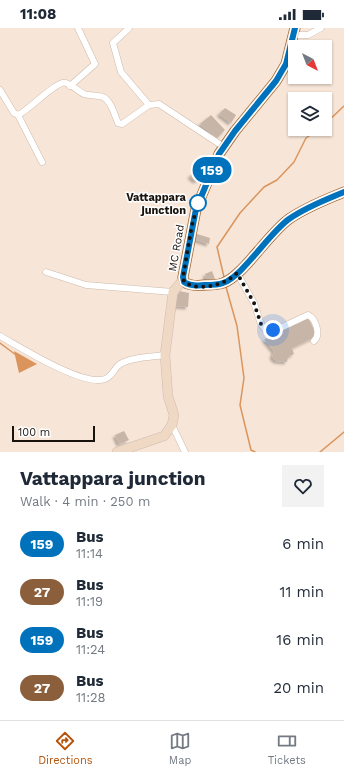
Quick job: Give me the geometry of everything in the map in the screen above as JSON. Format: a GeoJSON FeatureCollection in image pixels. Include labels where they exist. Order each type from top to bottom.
{"type":"FeatureCollection","features":[{"type":"Feature","properties":{"kind":"main road","name":"MC Road"},"geometry":{"type":"LineString","coordinates":[[294,32],[286,64],[276,81],[224,147],[196,209],[183,280],[188,285],[223,283],[237,273],[268,238],[288,219],[308,206],[344,192]]}},
{"type":"Feature","properties":{"kind":"main road"},"geometry":{"type":"LineString","coordinates":[[117,452],[164,436],[172,425],[174,415],[168,396],[165,355],[173,292],[183,280]]}},
{"type":"Feature","properties":{"kind":"street"},"geometry":{"type":"LineString","coordinates":[[70,86],[95,64],[78,28]]}},
{"type":"Feature","properties":{"kind":"street"},"geometry":{"type":"LineString","coordinates":[[129,28],[113,43],[121,72],[149,105]]}},
{"type":"Feature","properties":{"kind":"street"},"geometry":{"type":"LineString","coordinates":[[294,32],[308,34],[321,28]]}},
{"type":"Feature","properties":{"kind":"street"},"geometry":{"type":"LineString","coordinates":[[18,115],[28,109],[54,87],[63,82],[83,94],[102,97],[107,100],[118,123],[122,124],[149,105],[159,104],[224,147]]}},
{"type":"Feature","properties":{"kind":"street"},"geometry":{"type":"LineString","coordinates":[[0,90],[14,113],[18,115],[42,162]]}},
{"type":"Feature","properties":{"kind":"street"},"geometry":{"type":"LineString","coordinates":[[46,272],[86,285],[173,292]]}},
{"type":"Feature","properties":{"kind":"street"},"geometry":{"type":"LineString","coordinates":[[237,273],[251,296],[261,324],[265,329],[278,329],[308,315],[313,320],[318,333],[317,338],[314,341]]}},
{"type":"Feature","properties":{"kind":"street"},"geometry":{"type":"LineString","coordinates":[[0,336],[43,360],[69,372],[96,380],[105,379],[112,376],[120,365],[136,359],[165,355]]}},
{"type":"Feature","properties":{"kind":"street"},"geometry":{"type":"LineString","coordinates":[[172,425],[185,452]]}},
{"type":"Feature","properties":{"kind":"shaded area"},"geometry":{"type":"Polygon","coordinates":[[[14,351],[37,364],[19,373],[14,351]]]}},
{"type":"Feature","properties":{"kind":"building"},"geometry":{"type":"Polygon","coordinates":[[[225,108],[236,115],[231,123],[219,114],[225,108]]]}},
{"type":"Feature","properties":{"kind":"building"},"geometry":{"type":"Polygon","coordinates":[[[211,115],[225,130],[217,138],[200,124],[211,115]]]}},
{"type":"Feature","properties":{"kind":"building"},"geometry":{"type":"Polygon","coordinates":[[[193,173],[200,178],[198,180],[195,181],[190,176],[193,173]]]}},
{"type":"Feature","properties":{"kind":"building"},"geometry":{"type":"Polygon","coordinates":[[[194,233],[210,238],[209,244],[193,239],[194,233]]]}},
{"type":"Feature","properties":{"kind":"building"},"geometry":{"type":"Polygon","coordinates":[[[212,271],[215,279],[207,281],[205,274],[212,271]]]}},
{"type":"Feature","properties":{"kind":"building"},"geometry":{"type":"Polygon","coordinates":[[[179,291],[189,293],[188,307],[176,306],[179,291]]]}},
{"type":"Feature","properties":{"kind":"building"},"geometry":{"type":"Polygon","coordinates":[[[308,317],[317,336],[292,348],[294,354],[288,357],[287,362],[276,361],[272,357],[274,351],[264,339],[278,338],[276,333],[308,317]]]}},
{"type":"Feature","properties":{"kind":"building"},"geometry":{"type":"Polygon","coordinates":[[[124,431],[129,440],[119,444],[115,435],[124,431]]]}},
{"type":"Feature","properties":{"kind":"waterway"},"geometry":{"type":"LineString","coordinates":[[332,117],[344,106]]}},
{"type":"Feature","properties":{"kind":"waterway"},"geometry":{"type":"LineString","coordinates":[[224,277],[217,247],[240,213],[264,187],[277,180],[294,162],[306,138],[309,136]]}},
{"type":"Feature","properties":{"kind":"waterway"},"geometry":{"type":"LineString","coordinates":[[226,287],[237,326],[244,378],[240,405],[251,450],[255,452]]}},
{"type":"Feature","properties":{"kind":"waterway"},"geometry":{"type":"LineString","coordinates":[[0,343],[16,355]]}},
{"type":"Feature","properties":{"kind":"waterway"},"geometry":{"type":"LineString","coordinates":[[320,452],[344,432]]}},
{"type":"Feature","properties":{"kind":"bus line","name":"159"},"geometry":{"type":"LineString","coordinates":[[295,28],[292,45],[286,64],[276,81],[262,100],[235,131],[219,154],[196,209],[183,277],[184,282],[188,285],[200,286],[223,283],[242,268],[268,238],[288,219],[308,206],[344,192]]}},
{"type":"Feature","properties":{"kind":"place","name":"Vattappara junction"},"geometry":{"type":"Point","coordinates":[198,203]}},
{"type":"Feature","properties":{"kind":"route"},"geometry":{"type":"LineString","coordinates":[[198,203],[192,225],[183,277],[184,282],[188,285],[200,286],[223,283],[237,273],[254,303],[261,324],[265,329],[273,330]]}}]}
